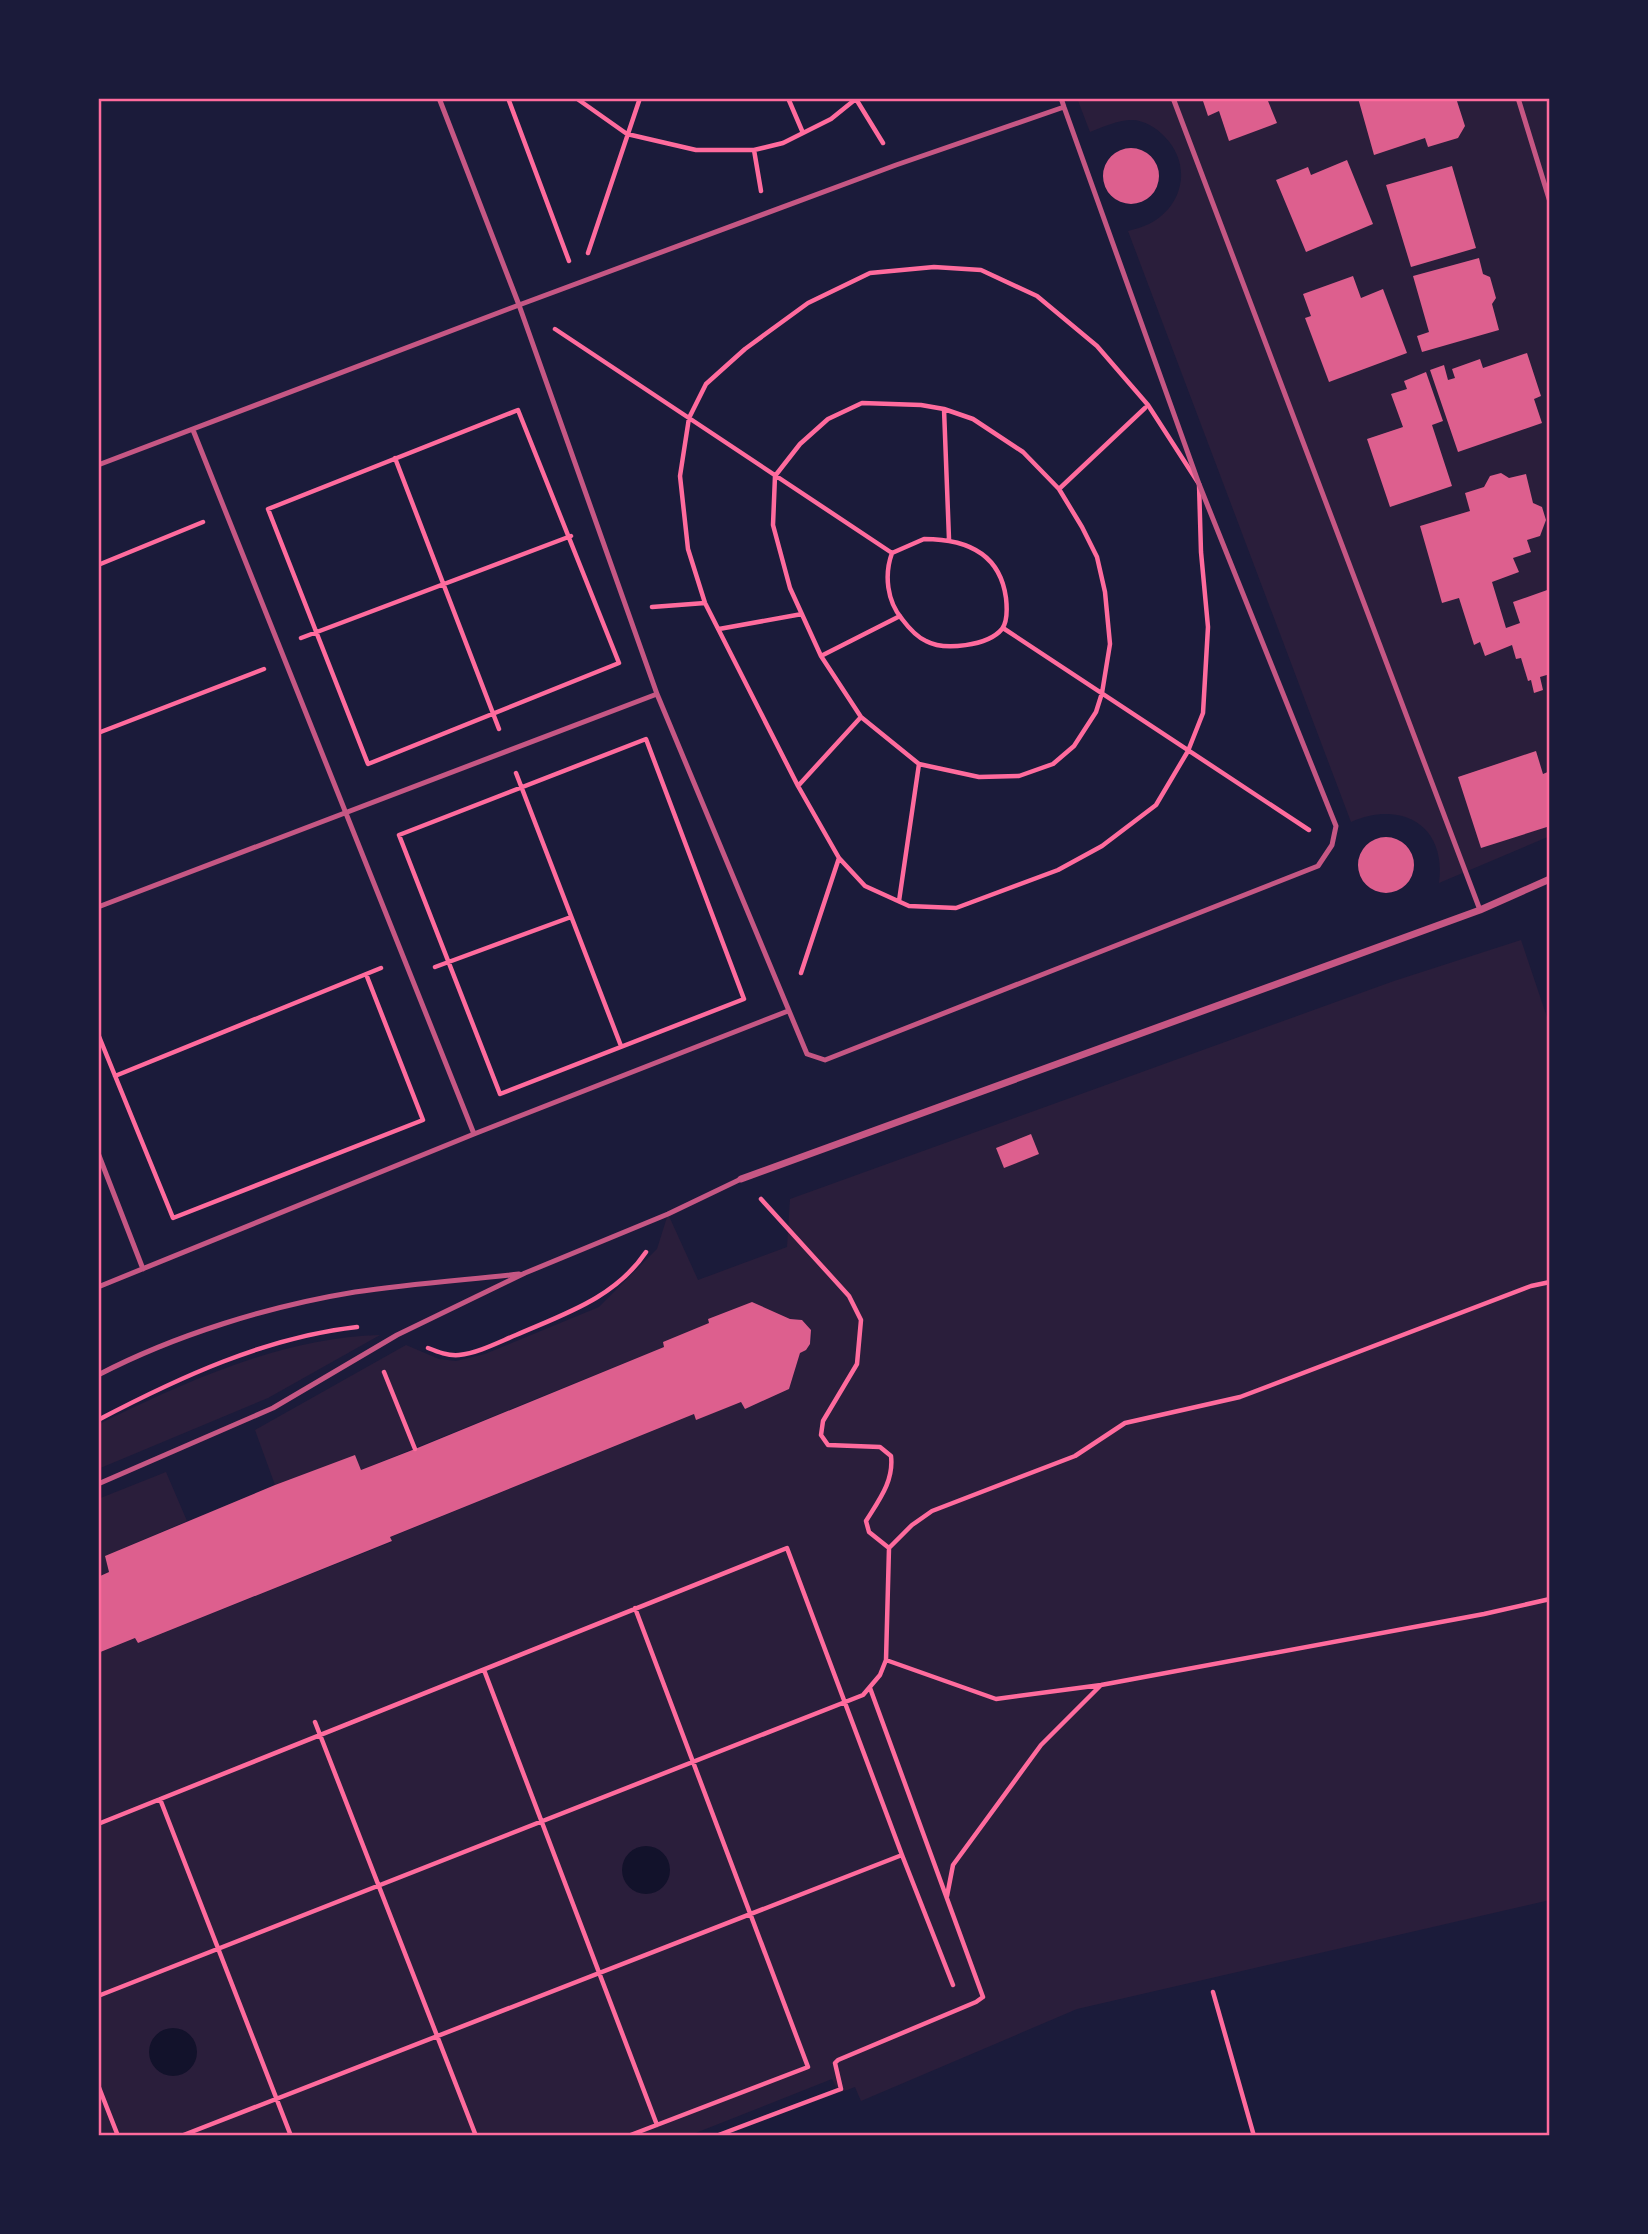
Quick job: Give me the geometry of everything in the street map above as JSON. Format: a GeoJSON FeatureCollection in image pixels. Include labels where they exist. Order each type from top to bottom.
{"type":"FeatureCollection","features":[{"type":"Feature","properties":{"kind":"street"},"geometry":{"type":"LineString","coordinates":[[741,1178],[1480,910],[1550,879]]}},
{"type":"Feature","properties":{"kind":"lane"},"geometry":{"type":"LineString","coordinates":[[439,98],[519,305],[657,694],[807,1054],[825,1060],[1318,866],[1332,845],[1336,826],[1199,484],[1060,98]]}},
{"type":"Feature","properties":{"kind":"lane"},"geometry":{"type":"LineString","coordinates":[[1173,98],[1480,910]]}},
{"type":"Feature","properties":{"kind":"lane"},"geometry":{"type":"LineString","coordinates":[[1518,98],[1550,202]]}},
{"type":"Feature","properties":{"kind":"lane"},"geometry":{"type":"LineString","coordinates":[[98,466],[578,283],[896,165],[1064,107]]}},
{"type":"Feature","properties":{"kind":"lane"},"geometry":{"type":"LineString","coordinates":[[193,430],[474,1134]]}},
{"type":"Feature","properties":{"kind":"lane"},"geometry":{"type":"LineString","coordinates":[[98,907],[657,694]]}},
{"type":"Feature","properties":{"kind":"lane"},"geometry":{"type":"LineString","coordinates":[[98,1287],[474,1134],[788,1011]]}},
{"type":"Feature","properties":{"kind":"lane"},"geometry":{"type":"LineString","coordinates":[[98,1153],[143,1269]]}},
{"type":"Feature","properties":{"kind":"lane"},"geometry":{"type":"LineString","coordinates":[[98,1484],[273,1408],[397,1335],[526,1273],[668,1214],[741,1178]]}},
{"type":"Feature","properties":{"kind":"lane"},"geometry":{"type":"LineString","coordinates":[[98,1375],[195,1334],[275,1310],[354,1293],[526,1273]]}},
{"type":"Feature","properties":{"kind":"path"},"geometry":{"type":"LineString","coordinates":[[508,98],[578,283]]}},
{"type":"Feature","properties":{"kind":"path"},"geometry":{"type":"LineString","coordinates":[[576,98],[627,134],[696,150],[754,150],[783,143],[831,119],[856,99],[896,165]]}},
{"type":"Feature","properties":{"kind":"path"},"geometry":{"type":"LineString","coordinates":[[578,283],[640,98]]}},
{"type":"Feature","properties":{"kind":"path"},"geometry":{"type":"LineString","coordinates":[[788,98],[803,133]]}},
{"type":"Feature","properties":{"kind":"path"},"geometry":{"type":"LineString","coordinates":[[754,150],[764,214]]}},
{"type":"Feature","properties":{"kind":"path"},"geometry":{"type":"LineString","coordinates":[[934,267],[981,270],[1037,296],[1097,346],[1148,405],[1199,484],[1201,552],[1208,627],[1203,713],[1188,751],[1156,805],[1102,846],[1058,870],[956,908],[909,906],[865,886],[839,858],[798,786],[705,603],[688,550],[680,476],[689,418],[706,384],[745,349],[808,303],[870,273],[934,267]]}},
{"type":"Feature","properties":{"kind":"path"},"geometry":{"type":"LineString","coordinates":[[519,305],[892,553]]}},
{"type":"Feature","properties":{"kind":"path"},"geometry":{"type":"LineString","coordinates":[[862,403],[921,405],[944,409],[973,419],[1023,452],[1059,489],[1070,504],[1097,557],[1105,592],[1110,644],[1096,712],[1074,746],[1053,764],[1019,776],[979,777],[919,764],[860,717],[821,656],[790,588],[773,526],[775,476],[800,444],[828,419],[862,403]]}},
{"type":"Feature","properties":{"kind":"path"},"geometry":{"type":"LineString","coordinates":[[1059,489],[1148,405]]}},
{"type":"Feature","properties":{"kind":"path"},"geometry":{"type":"LineString","coordinates":[[944,409],[949,539]]}},
{"type":"Feature","properties":{"kind":"path"},"geometry":{"type":"LineString","coordinates":[[518,410],[569,537],[619,663],[368,764],[268,509],[518,410]]}},
{"type":"Feature","properties":{"kind":"path"},"geometry":{"type":"LineString","coordinates":[[98,565],[226,512]]}},
{"type":"Feature","properties":{"kind":"path"},"geometry":{"type":"LineString","coordinates":[[280,646],[598,526]]}},
{"type":"Feature","properties":{"kind":"path"},"geometry":{"type":"LineString","coordinates":[[949,539],[975,548],[1002,574],[1008,610],[1003,628],[988,640],[957,646],[926,642],[900,616],[890,596],[887,567],[892,553],[924,540],[949,539]]}},
{"type":"Feature","properties":{"kind":"path"},"geometry":{"type":"LineString","coordinates":[[627,608],[705,603]]}},
{"type":"Feature","properties":{"kind":"path"},"geometry":{"type":"LineString","coordinates":[[719,629],[802,614]]}},
{"type":"Feature","properties":{"kind":"path"},"geometry":{"type":"LineString","coordinates":[[821,656],[900,616]]}},
{"type":"Feature","properties":{"kind":"path"},"geometry":{"type":"LineString","coordinates":[[1003,628],[1332,845]]}},
{"type":"Feature","properties":{"kind":"path"},"geometry":{"type":"LineString","coordinates":[[98,733],[286,660]]}},
{"type":"Feature","properties":{"kind":"path"},"geometry":{"type":"LineString","coordinates":[[798,786],[860,717]]}},
{"type":"Feature","properties":{"kind":"path"},"geometry":{"type":"LineString","coordinates":[[646,739],[744,999],[500,1094],[449,962],[399,835],[646,739]]}},
{"type":"Feature","properties":{"kind":"path"},"geometry":{"type":"LineString","coordinates":[[899,901],[919,764]]}},
{"type":"Feature","properties":{"kind":"path"},"geometry":{"type":"LineString","coordinates":[[788,1011],[839,858]]}},
{"type":"Feature","properties":{"kind":"path"},"geometry":{"type":"LineString","coordinates":[[411,975],[571,917]]}},
{"type":"Feature","properties":{"kind":"path"},"geometry":{"type":"LineString","coordinates":[[115,1076],[404,958]]}},
{"type":"Feature","properties":{"kind":"path"},"geometry":{"type":"LineString","coordinates":[[98,1034],[173,1218],[424,1120],[366,974]]}},
{"type":"Feature","properties":{"kind":"path"},"geometry":{"type":"LineString","coordinates":[[741,1178],[849,1296],[861,1320],[857,1364],[823,1421],[821,1435],[828,1445],[880,1447],[891,1456],[893,1469],[885,1489],[866,1521],[869,1532],[889,1548]]}},
{"type":"Feature","properties":{"kind":"path"},"geometry":{"type":"LineString","coordinates":[[98,1996],[863,1695],[880,1675],[886,1660],[889,1548],[912,1525],[932,1511],[1075,1456],[1125,1423],[1240,1397],[1531,1286],[1550,1282]]}},
{"type":"Feature","properties":{"kind":"path"},"geometry":{"type":"LineString","coordinates":[[396,1402],[415,1449]]}},
{"type":"Feature","properties":{"kind":"path"},"geometry":{"type":"LineString","coordinates":[[98,1824],[788,1548],[953,1985]]}},
{"type":"Feature","properties":{"kind":"path"},"geometry":{"type":"LineString","coordinates":[[886,1660],[996,1699],[1101,1685],[1484,1614],[1550,1599]]}},
{"type":"Feature","properties":{"kind":"path"},"geometry":{"type":"LineString","coordinates":[[628,2136],[808,2067],[635,1608]]}},
{"type":"Feature","properties":{"kind":"path"},"geometry":{"type":"LineString","coordinates":[[484,1670],[657,2125]]}},
{"type":"Feature","properties":{"kind":"path"},"geometry":{"type":"LineString","coordinates":[[947,1899],[953,1865],[1041,1745],[1101,1685]]}},
{"type":"Feature","properties":{"kind":"path"},"geometry":{"type":"LineString","coordinates":[[716,2136],[841,2089],[835,2063],[838,2060],[981,2000],[983,1992],[870,1688]]}},
{"type":"Feature","properties":{"kind":"path"},"geometry":{"type":"LineString","coordinates":[[315,1722],[476,2136]]}},
{"type":"Feature","properties":{"kind":"path"},"geometry":{"type":"LineString","coordinates":[[160,1799],[291,2136]]}},
{"type":"Feature","properties":{"kind":"path"},"geometry":{"type":"LineString","coordinates":[[181,2136],[902,1855]]}},
{"type":"Feature","properties":{"kind":"path"},"geometry":{"type":"LineString","coordinates":[[1213,1992],[1254,2136]]}},
{"type":"Feature","properties":{"kind":"path"},"geometry":{"type":"LineString","coordinates":[[98,2085],[118,2136]]}},
{"type":"Feature","properties":{"kind":"shaded area"},"geometry":{"type":"Polygon","coordinates":[[[1077,98],[1550,98],[1550,836],[1439,883],[1440,863],[1436,846],[1428,832],[1417,822],[1403,816],[1387,814],[1351,822],[1128,231],[1149,224],[1170,207],[1180,184],[1179,160],[1174,148],[1162,134],[1141,121],[1121,121],[1090,132],[1077,98]]]}},
{"type":"Feature","properties":{"kind":"shaded area"},"geometry":{"type":"Polygon","coordinates":[[[1521,940],[1550,1026],[1550,1900],[1077,2009],[861,2101],[855,2087],[839,2093],[832,2079],[688,2136],[98,2136],[98,1653],[135,1638],[138,1643],[392,1542],[391,1537],[694,1414],[696,1419],[741,1402],[745,1409],[789,1389],[800,1353],[810,1344],[811,1330],[802,1320],[790,1319],[752,1302],[708,1319],[709,1323],[664,1347],[361,1470],[355,1456],[275,1485],[255,1430],[406,1345],[439,1359],[456,1361],[485,1354],[599,1307],[657,1249],[668,1214],[698,1280],[787,1247],[790,1199],[1394,981],[1521,940]]]}},
{"type":"Feature","properties":{"kind":"shaded area"},"geometry":{"type":"Polygon","coordinates":[[[380,1335],[268,1398],[98,1469],[98,1425],[107,1420],[205,1376],[273,1352],[344,1338],[380,1335]]]}},
{"type":"Feature","properties":{"kind":"shaded area"},"geometry":{"type":"Polygon","coordinates":[[[166,1472],[187,1521],[105,1556],[109,1572],[98,1577],[98,1499],[166,1472]]]}},
{"type":"Feature","properties":{"kind":"shaded area"},"geometry":{"type":"Polygon","coordinates":[[[646,1846],[663,1853],[670,1870],[663,1887],[646,1894],[629,1887],[622,1870],[629,1853],[646,1846]]]}},
{"type":"Feature","properties":{"kind":"shaded area"},"geometry":{"type":"Polygon","coordinates":[[[173,2028],[190,2035],[197,2052],[190,2069],[173,2076],[156,2069],[149,2052],[156,2035],[173,2028]]]}},
{"type":"Feature","properties":{"kind":"building"},"geometry":{"type":"Polygon","coordinates":[[[1202,98],[1274,98],[1268,101],[1277,123],[1229,141],[1219,111],[1208,116],[1202,98]]]}},
{"type":"Feature","properties":{"kind":"building"},"geometry":{"type":"Polygon","coordinates":[[[1358,98],[1456,98],[1465,126],[1458,138],[1428,147],[1425,138],[1374,155],[1358,98]]]}},
{"type":"Feature","properties":{"kind":"building"},"geometry":{"type":"Polygon","coordinates":[[[1131,148],[1142,150],[1151,156],[1157,165],[1157,187],[1151,196],[1142,202],[1131,204],[1120,202],[1111,196],[1105,187],[1103,176],[1105,165],[1111,156],[1120,150],[1131,148]]]}},
{"type":"Feature","properties":{"kind":"building"},"geometry":{"type":"Polygon","coordinates":[[[1347,160],[1373,224],[1306,252],[1276,180],[1308,167],[1311,175],[1347,160]]]}},
{"type":"Feature","properties":{"kind":"building"},"geometry":{"type":"Polygon","coordinates":[[[1452,166],[1476,248],[1411,267],[1386,185],[1452,166]]]}},
{"type":"Feature","properties":{"kind":"building"},"geometry":{"type":"Polygon","coordinates":[[[1479,258],[1483,274],[1490,277],[1496,298],[1492,304],[1499,330],[1422,352],[1417,336],[1429,332],[1413,276],[1479,258]]]}},
{"type":"Feature","properties":{"kind":"building"},"geometry":{"type":"Polygon","coordinates":[[[1353,276],[1361,298],[1383,289],[1407,353],[1329,382],[1305,318],[1311,316],[1303,294],[1353,276]]]}},
{"type":"Feature","properties":{"kind":"building"},"geometry":{"type":"Polygon","coordinates":[[[1527,353],[1541,396],[1534,399],[1542,423],[1458,452],[1430,370],[1444,365],[1448,380],[1455,378],[1452,369],[1480,359],[1483,368],[1527,353]]]}},
{"type":"Feature","properties":{"kind":"building"},"geometry":{"type":"Polygon","coordinates":[[[1426,372],[1443,421],[1432,425],[1452,486],[1390,507],[1367,439],[1403,427],[1391,394],[1407,389],[1404,381],[1426,372]]]}},
{"type":"Feature","properties":{"kind":"building"},"geometry":{"type":"Polygon","coordinates":[[[1501,473],[1509,478],[1526,474],[1533,503],[1542,507],[1546,520],[1540,536],[1527,540],[1531,552],[1513,558],[1519,572],[1492,582],[1506,628],[1520,623],[1513,602],[1550,589],[1550,674],[1540,677],[1543,690],[1534,693],[1521,658],[1516,659],[1512,645],[1485,656],[1480,642],[1474,645],[1459,598],[1442,603],[1420,526],[1470,511],[1465,493],[1484,487],[1490,476],[1501,473]]]}},
{"type":"Feature","properties":{"kind":"building"},"geometry":{"type":"Polygon","coordinates":[[[1536,751],[1543,774],[1550,771],[1550,826],[1481,848],[1458,777],[1536,751]]]}},
{"type":"Feature","properties":{"kind":"building"},"geometry":{"type":"Polygon","coordinates":[[[1386,837],[1397,839],[1406,845],[1412,854],[1412,876],[1406,885],[1397,891],[1386,893],[1375,891],[1366,885],[1360,876],[1358,865],[1360,854],[1366,845],[1375,839],[1386,837]]]}},
{"type":"Feature","properties":{"kind":"building"},"geometry":{"type":"Polygon","coordinates":[[[1031,1134],[1039,1154],[1004,1168],[996,1148],[1031,1134]]]}},
{"type":"Feature","properties":{"kind":"building"},"geometry":{"type":"Polygon","coordinates":[[[752,1302],[790,1319],[802,1320],[811,1330],[810,1344],[800,1353],[789,1389],[745,1409],[741,1402],[696,1420],[694,1414],[390,1537],[392,1541],[138,1643],[135,1638],[98,1653],[98,1577],[109,1572],[105,1556],[275,1485],[355,1455],[361,1470],[415,1449],[664,1347],[663,1342],[709,1323],[708,1319],[752,1302]]]}}]}
